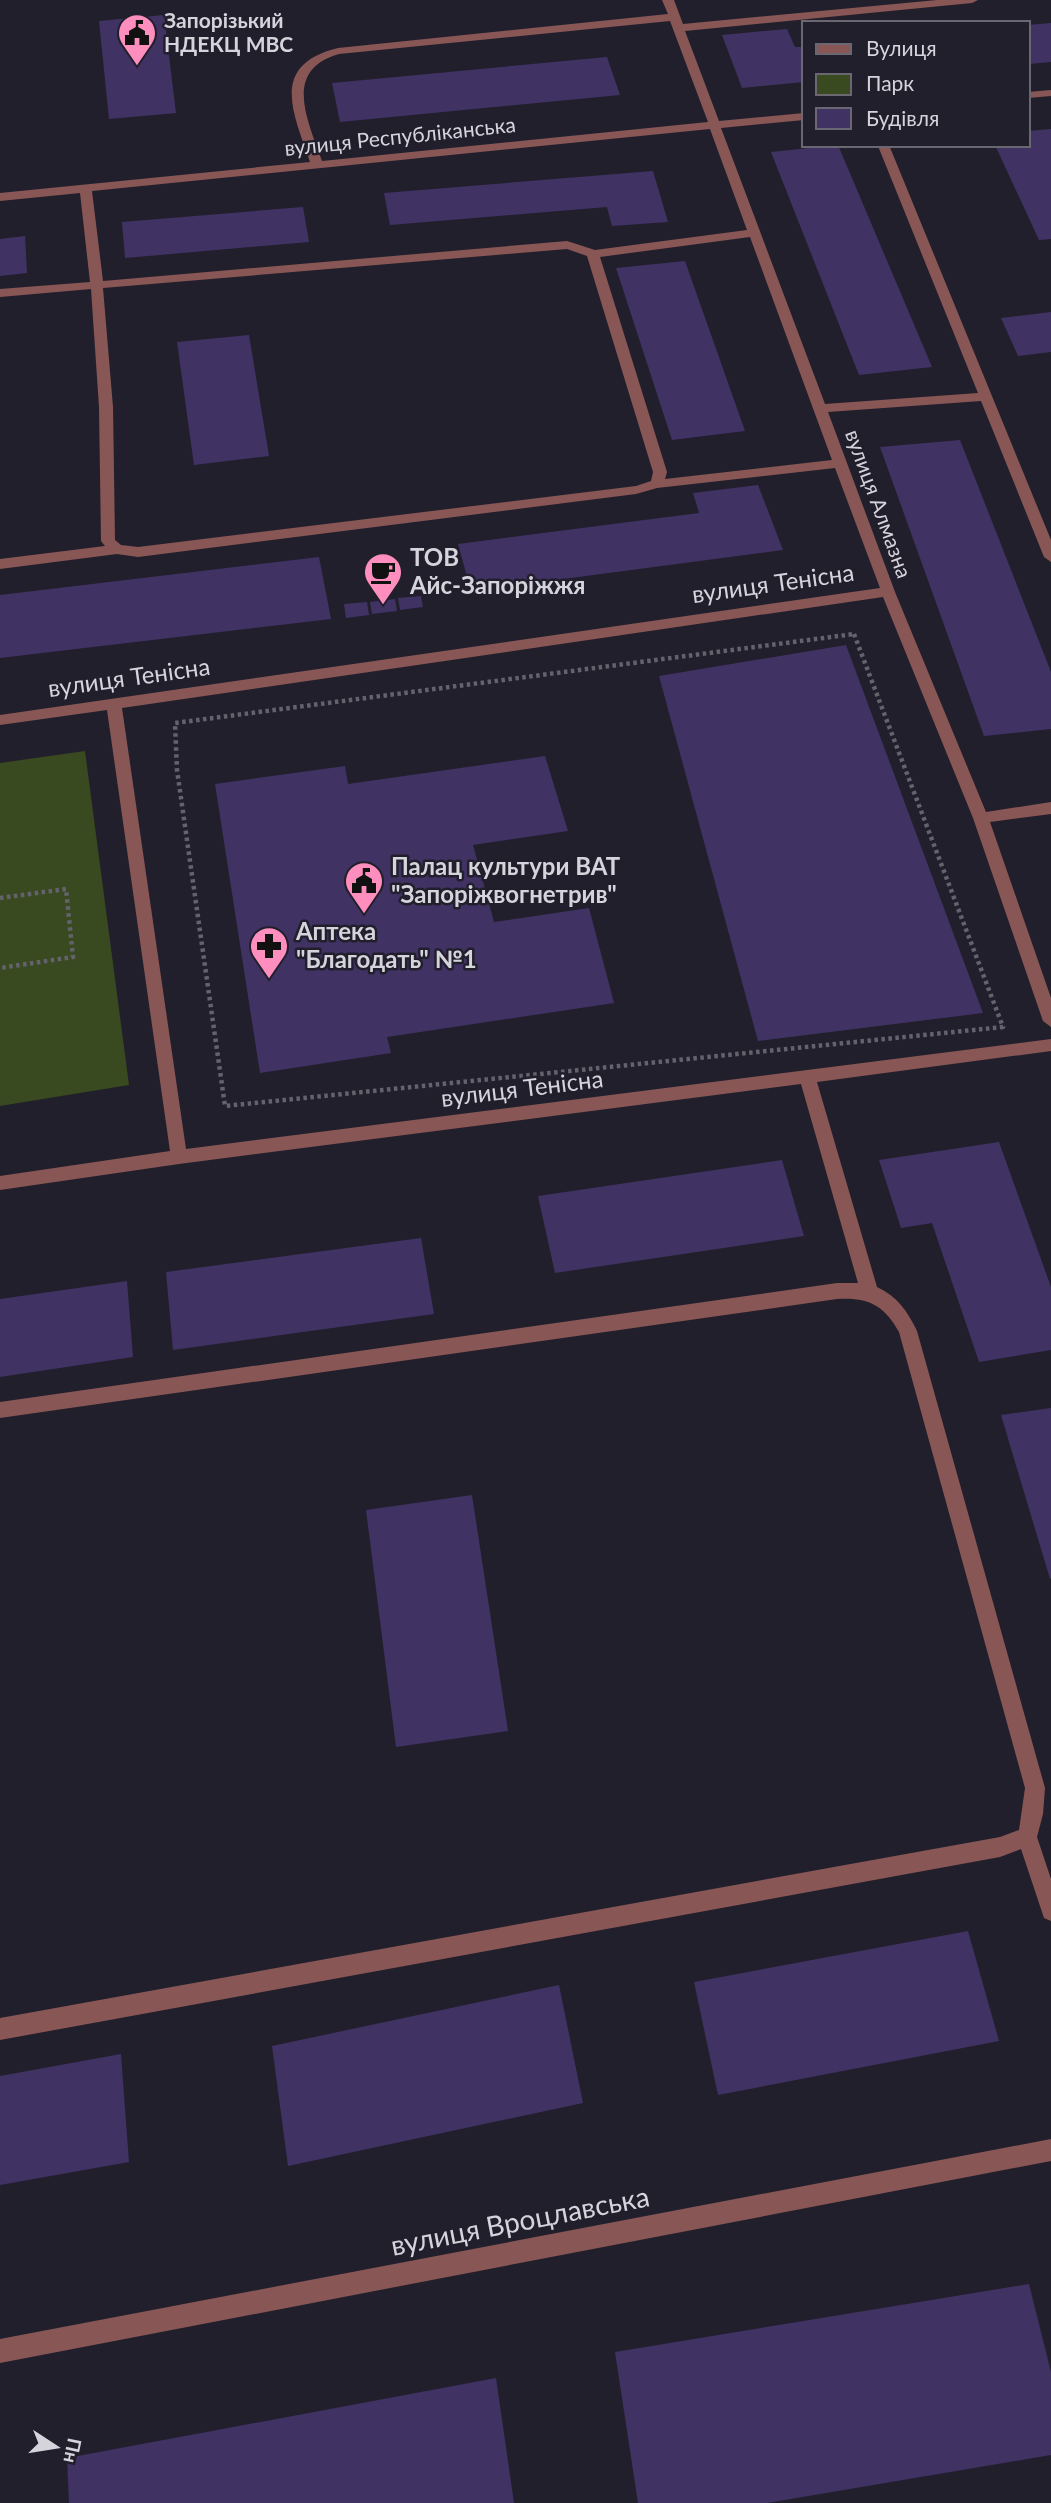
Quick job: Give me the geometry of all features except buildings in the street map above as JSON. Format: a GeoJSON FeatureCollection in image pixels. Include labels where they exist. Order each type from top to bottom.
{"type":"FeatureCollection","features":[{"type":"Feature","properties":{"kind":"street","name":"вулиця Алмазна"},"geometry":{"type":"LineString","coordinates":[[668,0],[888,592],[981,818],[1051,1021]]}},
{"type":"Feature","properties":{"kind":"street"},"geometry":{"type":"LineString","coordinates":[[828,0],[834,13]]}},
{"type":"Feature","properties":{"kind":"street"},"geometry":{"type":"LineString","coordinates":[[317,164],[298,103],[300,75],[306,65],[317,58],[338,51],[972,0]]}},
{"type":"Feature","properties":{"kind":"street"},"geometry":{"type":"LineString","coordinates":[[1030,95],[1051,93]]}},
{"type":"Feature","properties":{"kind":"street","name":"вулиця Республіканська"},"geometry":{"type":"LineString","coordinates":[[0,197],[802,116]]}},
{"type":"Feature","properties":{"kind":"street"},"geometry":{"type":"LineString","coordinates":[[884,147],[1051,557]]}},
{"type":"Feature","properties":{"kind":"street"},"geometry":{"type":"LineString","coordinates":[[86,189],[106,407],[108,541],[117,549],[126,552],[152,550],[636,491],[657,484],[839,463]]}},
{"type":"Feature","properties":{"kind":"street"},"geometry":{"type":"LineString","coordinates":[[593,254],[754,233]]}},
{"type":"Feature","properties":{"kind":"street"},"geometry":{"type":"LineString","coordinates":[[0,293],[566,245],[586,249],[593,254],[660,472],[657,484]]}},
{"type":"Feature","properties":{"kind":"street"},"geometry":{"type":"LineString","coordinates":[[820,408],[986,397]]}},
{"type":"Feature","properties":{"kind":"street"},"geometry":{"type":"LineString","coordinates":[[0,564],[117,549]]}},
{"type":"Feature","properties":{"kind":"street","name":"вулиця Тенісна"},"geometry":{"type":"LineString","coordinates":[[0,720],[888,592]]}},
{"type":"Feature","properties":{"kind":"street"},"geometry":{"type":"LineString","coordinates":[[114,705],[179,1157]]}},
{"type":"Feature","properties":{"kind":"street"},"geometry":{"type":"LineString","coordinates":[[981,818],[1051,808]]}},
{"type":"Feature","properties":{"kind":"street","name":"вулиця Тенісна"},"geometry":{"type":"LineString","coordinates":[[0,1184],[179,1157],[1051,1045]]}},
{"type":"Feature","properties":{"kind":"street"},"geometry":{"type":"LineString","coordinates":[[808,1077],[869,1290]]}},
{"type":"Feature","properties":{"kind":"street"},"geometry":{"type":"LineString","coordinates":[[0,1410],[837,1291],[869,1290],[887,1300],[900,1313],[908,1331],[1035,1788],[1033,1814],[1027,1837],[1051,1911]]}},
{"type":"Feature","properties":{"kind":"street"},"geometry":{"type":"LineString","coordinates":[[0,2029],[1000,1847],[1027,1837]]}},
{"type":"Feature","properties":{"kind":"street","name":"вулиця Вроцлавська"},"geometry":{"type":"LineString","coordinates":[[0,2351],[1051,2150]]}},
{"type":"Feature","properties":{"kind":"path"},"geometry":{"type":"LineString","coordinates":[[854,634],[1003,1027],[225,1106],[177,770],[175,723],[854,634]]}},
{"type":"Feature","properties":{"kind":"path"},"geometry":{"type":"LineString","coordinates":[[0,898],[66,888],[73,957],[0,968]]}},
{"type":"Feature","properties":{"kind":"green space"},"geometry":{"type":"Polygon","coordinates":[[[85,751],[129,1085],[0,1106],[0,763],[85,751]]]}},
{"type":"Feature","properties":{"kind":"place","name":"Запорізький НДЕКЦ МВС"},"geometry":{"type":"Point","coordinates":[137,67]}},
{"type":"Feature","properties":{"kind":"place","name":"ТОВ Айс-Запоріжжя"},"geometry":{"type":"Point","coordinates":[383,606]}},
{"type":"Feature","properties":{"kind":"place","name":"Палац культури ВАТ \"Запоріжвогнетрив\""},"geometry":{"type":"Point","coordinates":[364,915]}},
{"type":"Feature","properties":{"kind":"place","name":"Аптека \"Благодать\" №1"},"geometry":{"type":"Point","coordinates":[269,980]}}]}
